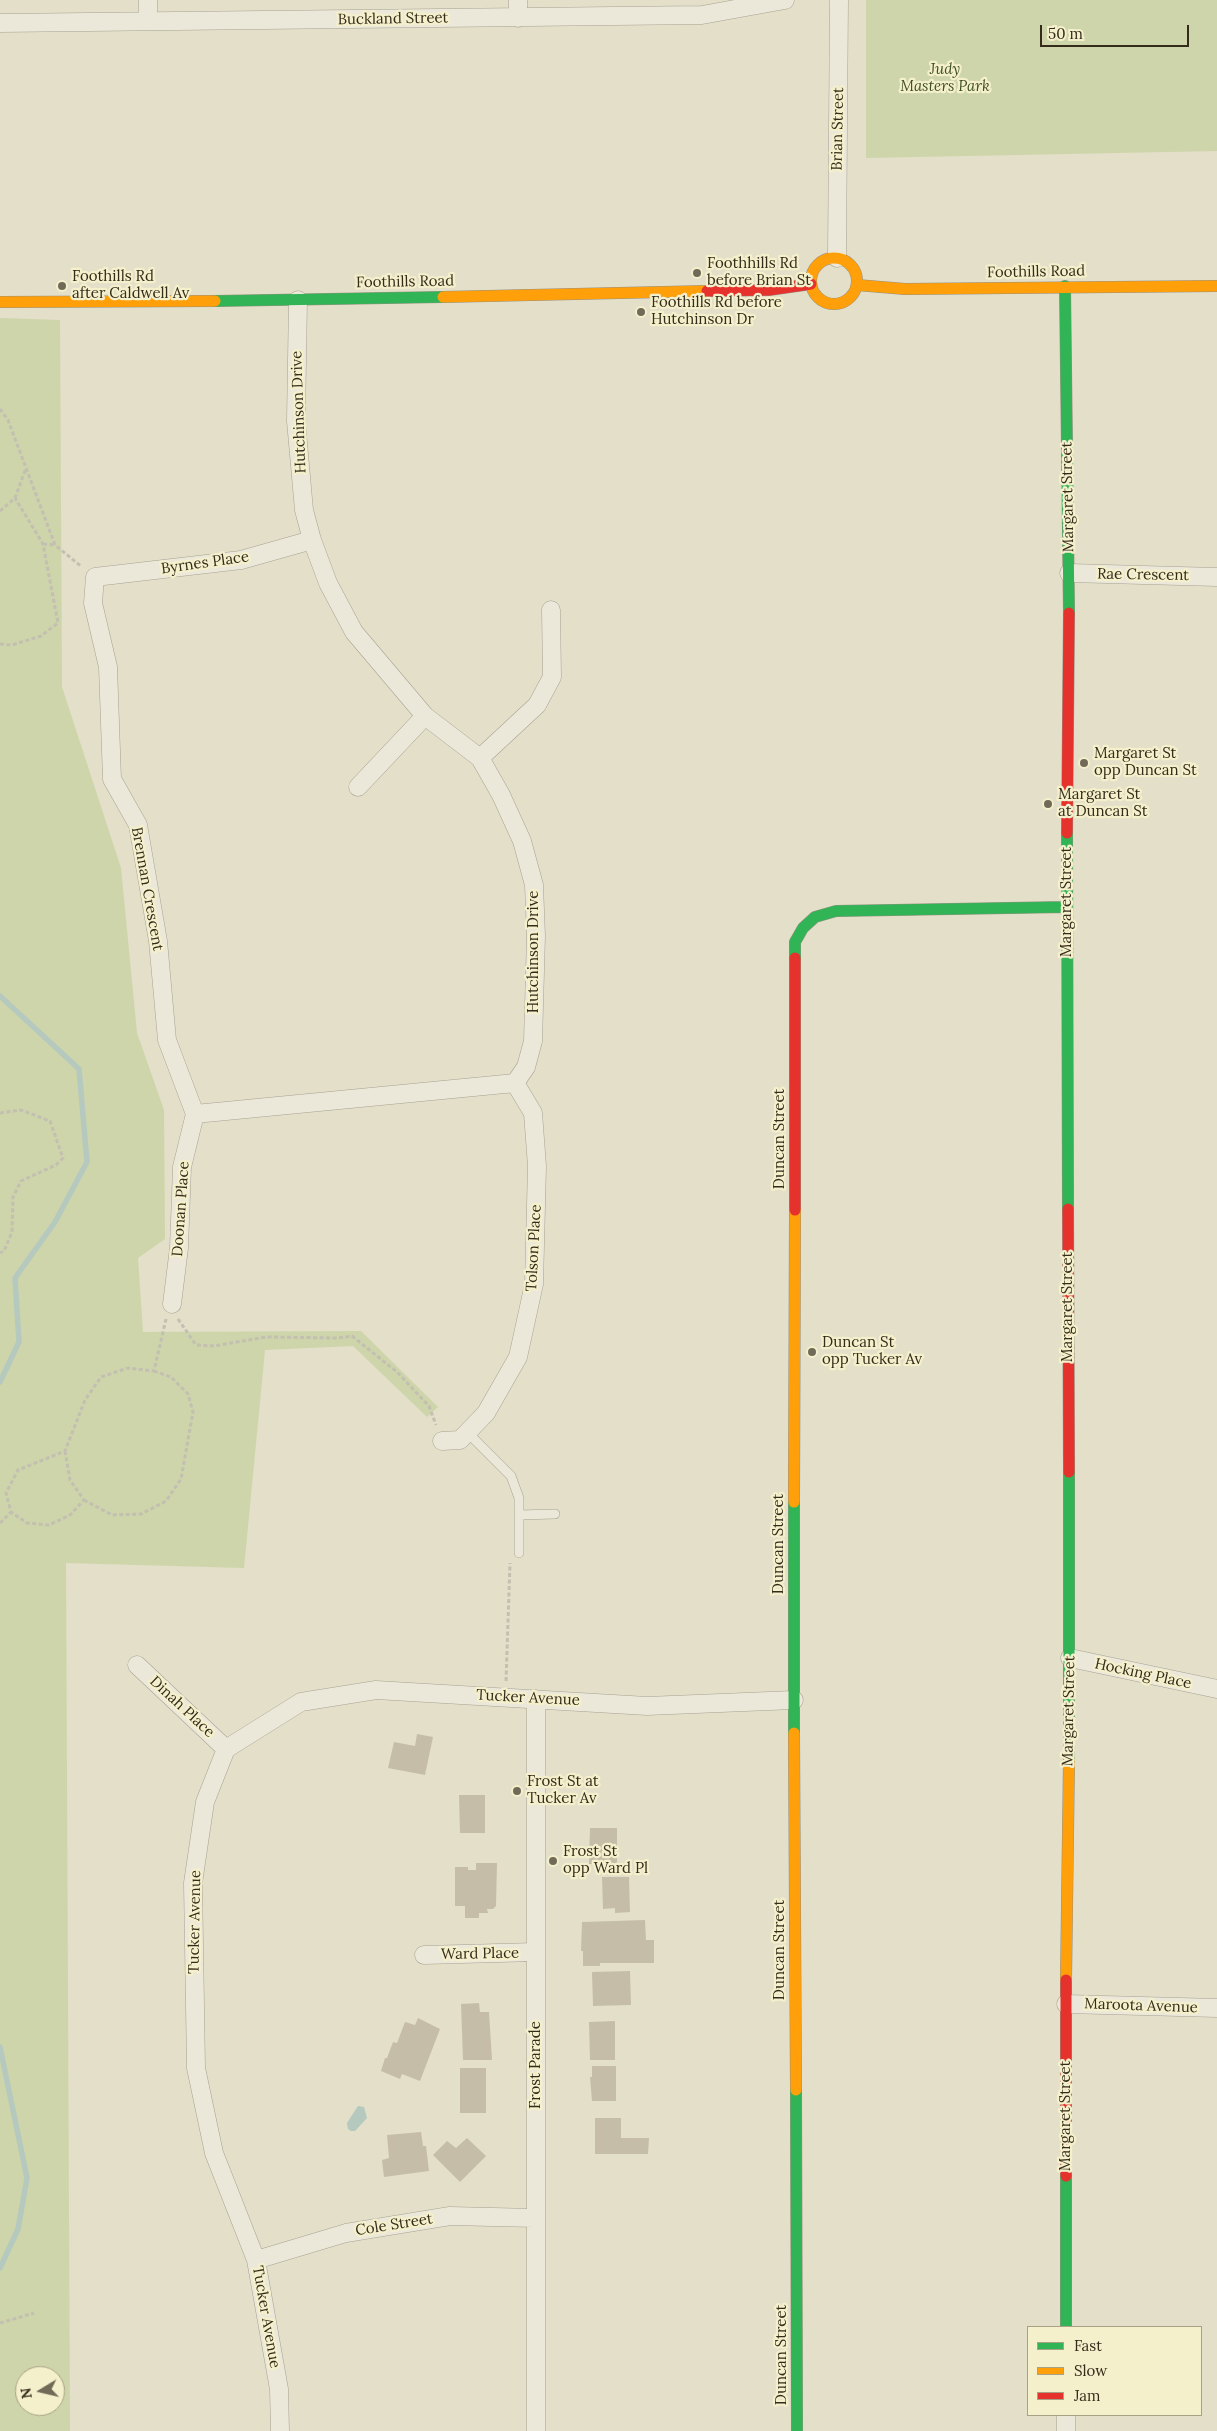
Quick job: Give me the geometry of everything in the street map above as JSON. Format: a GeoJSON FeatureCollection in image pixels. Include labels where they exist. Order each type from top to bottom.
{"type":"FeatureCollection","features":[{"type":"Feature","properties":{"kind":"street"},"geometry":{"type":"LineString","coordinates":[[148,0],[148,21]]}},
{"type":"Feature","properties":{"kind":"street"},"geometry":{"type":"LineString","coordinates":[[518,0],[518,18]]}},
{"type":"Feature","properties":{"kind":"street","name":"Buckland Street"},"geometry":{"type":"LineString","coordinates":[[0,23],[702,15],[785,0]]}},
{"type":"Feature","properties":{"kind":"street","name":"Brian Street"},"geometry":{"type":"LineString","coordinates":[[837,258],[839,0]]}},
{"type":"Feature","properties":{"kind":"street"},"geometry":{"type":"LineString","coordinates":[[837,258],[852,266],[856,273],[856,285],[848,299],[840,303],[831,304],[824,301],[815,294],[811,284],[814,268],[820,262],[837,258]]}},
{"type":"Feature","properties":{"kind":"street","name":"Foothills Road"},"geometry":{"type":"LineString","coordinates":[[0,302],[298,300],[769,290],[811,284]]}},
{"type":"Feature","properties":{"kind":"street","name":"Foothills Road"},"geometry":{"type":"LineString","coordinates":[[856,285],[905,289],[1217,286]]}},
{"type":"Feature","properties":{"kind":"street","name":"Margaret Street"},"geometry":{"type":"LineString","coordinates":[[1066,286],[1069,573],[1066,907],[1070,1658],[1066,2004],[1066,2326]]}},
{"type":"Feature","properties":{"kind":"street","name":"Hutchinson Drive"},"geometry":{"type":"LineString","coordinates":[[298,300],[296,421],[304,510],[312,540],[328,583],[354,632],[425,716],[480,758],[501,795],[522,841],[534,885],[536,936],[533,1041],[526,1067],[515,1083]]}},
{"type":"Feature","properties":{"kind":"street","name":"Byrnes Place"},"geometry":{"type":"LineString","coordinates":[[95,578],[241,560],[312,540]]}},
{"type":"Feature","properties":{"kind":"street","name":"Rae Crescent"},"geometry":{"type":"LineString","coordinates":[[1069,573],[1217,577]]}},
{"type":"Feature","properties":{"kind":"street","name":"Brennan Crescent"},"geometry":{"type":"LineString","coordinates":[[95,578],[93,603],[108,666],[112,779],[138,825],[158,941],[167,1040],[195,1114]]}},
{"type":"Feature","properties":{"kind":"street"},"geometry":{"type":"LineString","coordinates":[[480,758],[537,706],[552,677],[551,610]]}},
{"type":"Feature","properties":{"kind":"street"},"geometry":{"type":"LineString","coordinates":[[358,787],[425,716]]}},
{"type":"Feature","properties":{"kind":"street","name":"Duncan Street"},"geometry":{"type":"LineString","coordinates":[[797,2431],[794,1700],[795,942],[803,928],[815,917],[836,911],[1066,907]]}},
{"type":"Feature","properties":{"kind":"street"},"geometry":{"type":"LineString","coordinates":[[195,1114],[515,1083]]}},
{"type":"Feature","properties":{"kind":"street","name":"Tolson Place"},"geometry":{"type":"LineString","coordinates":[[442,1441],[460,1440],[486,1413],[518,1357],[534,1284],[537,1166],[533,1112],[515,1083]]}},
{"type":"Feature","properties":{"kind":"street","name":"Doonan Place"},"geometry":{"type":"LineString","coordinates":[[172,1304],[179,1248],[182,1167],[195,1114]]}},
{"type":"Feature","properties":{"kind":"street","name":"Hocking Place"},"geometry":{"type":"LineString","coordinates":[[1070,1658],[1217,1689]]}},
{"type":"Feature","properties":{"kind":"street","name":"Dinah Place"},"geometry":{"type":"LineString","coordinates":[[137,1665],[226,1749]]}},
{"type":"Feature","properties":{"kind":"street","name":"Tucker Avenue"},"geometry":{"type":"LineString","coordinates":[[280,2431],[279,2389],[256,2260],[214,2153],[196,2068],[193,1883],[205,1802],[226,1749],[301,1702],[376,1690],[647,1706],[794,1700]]}},
{"type":"Feature","properties":{"kind":"street","name":"Frost Parade"},"geometry":{"type":"LineString","coordinates":[[536,1698],[536,2431]]}},
{"type":"Feature","properties":{"kind":"street","name":"Ward Place"},"geometry":{"type":"LineString","coordinates":[[424,1955],[536,1952]]}},
{"type":"Feature","properties":{"kind":"street","name":"Maroota Avenue"},"geometry":{"type":"LineString","coordinates":[[1066,2004],[1217,2008]]}},
{"type":"Feature","properties":{"kind":"street","name":"Cole Street"},"geometry":{"type":"LineString","coordinates":[[256,2260],[346,2233],[450,2216],[535,2218]]}},
{"type":"Feature","properties":{"kind":"street"},"geometry":{"type":"LineString","coordinates":[[1066,2416],[1066,2431]]}},
{"type":"Feature","properties":{"kind":"lane"},"geometry":{"type":"LineString","coordinates":[[467,1432],[511,1476],[520,1498],[519,1554]]}},
{"type":"Feature","properties":{"kind":"lane"},"geometry":{"type":"LineString","coordinates":[[519,1515],[555,1514]]}},
{"type":"Feature","properties":{"kind":"path"},"geometry":{"type":"LineString","coordinates":[[0,409],[8,420],[54,545],[95,578]]}},
{"type":"Feature","properties":{"kind":"path"},"geometry":{"type":"LineString","coordinates":[[0,512],[15,498],[26,467]]}},
{"type":"Feature","properties":{"kind":"path"},"geometry":{"type":"LineString","coordinates":[[0,644],[12,645],[41,636],[58,623],[43,544],[15,498]]}},
{"type":"Feature","properties":{"kind":"path"},"geometry":{"type":"LineString","coordinates":[[43,544],[54,545]]}},
{"type":"Feature","properties":{"kind":"path"},"geometry":{"type":"LineString","coordinates":[[0,1113],[21,1110],[50,1121],[63,1158],[56,1165],[21,1181],[13,1197],[12,1232],[4,1251],[0,1253]]}},
{"type":"Feature","properties":{"kind":"path"},"geometry":{"type":"LineString","coordinates":[[154,1370],[162,1328],[172,1304]]}},
{"type":"Feature","properties":{"kind":"path"},"geometry":{"type":"LineString","coordinates":[[172,1304],[178,1320],[196,1345],[214,1346],[266,1337],[338,1338],[352,1336],[397,1372],[429,1406],[442,1441]]}},
{"type":"Feature","properties":{"kind":"path"},"geometry":{"type":"LineString","coordinates":[[128,1368],[154,1370],[171,1377],[188,1394],[194,1412],[180,1480],[166,1502],[141,1514],[112,1515],[84,1500],[70,1480],[65,1451],[85,1400],[101,1377],[128,1368]]}},
{"type":"Feature","properties":{"kind":"path"},"geometry":{"type":"LineString","coordinates":[[65,1451],[18,1470],[6,1492],[11,1512],[27,1523],[49,1525],[70,1515],[84,1500]]}},
{"type":"Feature","properties":{"kind":"path"},"geometry":{"type":"LineString","coordinates":[[0,1523],[11,1512]]}},
{"type":"Feature","properties":{"kind":"path"},"geometry":{"type":"LineString","coordinates":[[505,1697],[510,1561]]}},
{"type":"Feature","properties":{"kind":"path"},"geometry":{"type":"LineString","coordinates":[[0,2323],[34,2313]]}},
{"type":"Feature","properties":{"kind":"green space","name":"Judy Masters Park"},"geometry":{"type":"Polygon","coordinates":[[[866,0],[1217,0],[1217,151],[866,158],[866,0]]]}},
{"type":"Feature","properties":{"kind":"green space"},"geometry":{"type":"Polygon","coordinates":[[[0,318],[60,320],[62,687],[121,868],[137,1033],[164,1110],[165,1239],[138,1258],[143,1332],[361,1331],[438,1407],[427,1417],[353,1346],[265,1350],[244,1568],[66,1563],[70,2431],[0,2431],[0,318]]]}},
{"type":"Feature","properties":{"kind":"shaded area"},"geometry":{"type":"Polygon","coordinates":[[[358,2106],[364,2107],[367,2118],[355,2131],[351,2131],[348,2129],[347,2123],[358,2106]]]}},
{"type":"Feature","properties":{"kind":"building"},"geometry":{"type":"Polygon","coordinates":[[[417,1734],[433,1737],[425,1775],[388,1768],[394,1742],[415,1746],[417,1734]]]}},
{"type":"Feature","properties":{"kind":"building"},"geometry":{"type":"Polygon","coordinates":[[[459,1795],[485,1795],[485,1833],[460,1833],[459,1795]]]}},
{"type":"Feature","properties":{"kind":"building"},"geometry":{"type":"Polygon","coordinates":[[[590,1828],[617,1828],[617,1864],[589,1864],[590,1828]]]}},
{"type":"Feature","properties":{"kind":"building"},"geometry":{"type":"Polygon","coordinates":[[[476,1863],[497,1863],[496,1906],[493,1909],[487,1909],[488,1913],[479,1913],[479,1918],[465,1918],[465,1906],[455,1906],[455,1867],[468,1867],[468,1870],[476,1870],[476,1863]]]}},
{"type":"Feature","properties":{"kind":"building"},"geometry":{"type":"Polygon","coordinates":[[[602,1877],[629,1877],[630,1912],[615,1913],[615,1908],[603,1909],[602,1877]]]}},
{"type":"Feature","properties":{"kind":"building"},"geometry":{"type":"Polygon","coordinates":[[[645,1920],[646,1940],[654,1940],[654,1963],[600,1963],[600,1966],[583,1966],[583,1951],[581,1951],[582,1922],[645,1920]]]}},
{"type":"Feature","properties":{"kind":"building"},"geometry":{"type":"Polygon","coordinates":[[[630,1971],[631,2005],[593,2006],[592,1972],[630,1971]]]}},
{"type":"Feature","properties":{"kind":"building"},"geometry":{"type":"Polygon","coordinates":[[[479,2003],[480,2012],[489,2012],[492,2060],[463,2060],[461,2004],[479,2003]]]}},
{"type":"Feature","properties":{"kind":"building"},"geometry":{"type":"Polygon","coordinates":[[[418,2018],[440,2029],[420,2081],[402,2074],[400,2079],[381,2071],[385,2058],[387,2058],[393,2042],[397,2043],[405,2022],[415,2025],[418,2018]]]}},
{"type":"Feature","properties":{"kind":"building"},"geometry":{"type":"Polygon","coordinates":[[[615,2021],[615,2060],[590,2060],[589,2022],[615,2021]]]}},
{"type":"Feature","properties":{"kind":"building"},"geometry":{"type":"Polygon","coordinates":[[[592,2066],[616,2066],[616,2101],[592,2101],[590,2077],[592,2077],[592,2066]]]}},
{"type":"Feature","properties":{"kind":"building"},"geometry":{"type":"Polygon","coordinates":[[[460,2068],[486,2068],[486,2113],[460,2113],[460,2068]]]}},
{"type":"Feature","properties":{"kind":"building"},"geometry":{"type":"Polygon","coordinates":[[[595,2118],[621,2118],[621,2138],[649,2138],[648,2154],[595,2154],[595,2118]]]}},
{"type":"Feature","properties":{"kind":"building"},"geometry":{"type":"Polygon","coordinates":[[[421,2132],[423,2146],[426,2146],[429,2171],[384,2177],[382,2160],[389,2158],[387,2135],[421,2132]]]}},
{"type":"Feature","properties":{"kind":"building"},"geometry":{"type":"Polygon","coordinates":[[[467,2138],[486,2156],[460,2182],[433,2155],[447,2141],[456,2148],[467,2138]]]}},
{"type":"Feature","properties":{"kind":"waterway"},"geometry":{"type":"LineString","coordinates":[[0,996],[79,1069],[87,1162],[55,1222],[15,1278],[19,1342],[0,1382]]}},
{"type":"Feature","properties":{"kind":"waterway"},"geometry":{"type":"LineString","coordinates":[[0,2047],[27,2178],[18,2229],[0,2268]]}},
{"type":"Feature","properties":{"kind":"traffic: fast"},"geometry":{"type":"LineString","coordinates":[[1065,286],[1069,613]]}},
{"type":"Feature","properties":{"kind":"traffic: fast"},"geometry":{"type":"LineString","coordinates":[[215,301],[443,297]]}},
{"type":"Feature","properties":{"kind":"traffic: fast"},"geometry":{"type":"LineString","coordinates":[[1067,833],[1068,1209]]}},
{"type":"Feature","properties":{"kind":"traffic: fast"},"geometry":{"type":"LineString","coordinates":[[795,958],[795,942],[803,928],[815,917],[836,911],[1066,907]]}},
{"type":"Feature","properties":{"kind":"traffic: fast"},"geometry":{"type":"LineString","coordinates":[[1069,1472],[1069,1760]]}},
{"type":"Feature","properties":{"kind":"traffic: fast"},"geometry":{"type":"LineString","coordinates":[[794,1502],[794,1733]]}},
{"type":"Feature","properties":{"kind":"traffic: fast"},"geometry":{"type":"LineString","coordinates":[[796,2090],[797,2431]]}},
{"type":"Feature","properties":{"kind":"traffic: fast"},"geometry":{"type":"LineString","coordinates":[[1066,2176],[1066,2326]]}},
{"type":"Feature","properties":{"kind":"traffic: slow"},"geometry":{"type":"LineString","coordinates":[[834,258],[847,262],[853,268],[857,281],[853,294],[847,300],[834,304],[821,300],[815,294],[811,281],[815,268],[821,262],[834,258]]}},
{"type":"Feature","properties":{"kind":"traffic: slow"},"geometry":{"type":"LineString","coordinates":[[857,285],[905,289],[1217,286]]}},
{"type":"Feature","properties":{"kind":"traffic: slow"},"geometry":{"type":"LineString","coordinates":[[443,297],[707,291]]}},
{"type":"Feature","properties":{"kind":"traffic: slow"},"geometry":{"type":"LineString","coordinates":[[0,302],[215,301]]}},
{"type":"Feature","properties":{"kind":"traffic: slow"},"geometry":{"type":"LineString","coordinates":[[794,1502],[795,1210]]}},
{"type":"Feature","properties":{"kind":"traffic: slow"},"geometry":{"type":"LineString","coordinates":[[794,1733],[796,2090]]}},
{"type":"Feature","properties":{"kind":"traffic: slow"},"geometry":{"type":"LineString","coordinates":[[1066,1980],[1069,1760]]}},
{"type":"Feature","properties":{"kind":"traffic: jam"},"geometry":{"type":"LineString","coordinates":[[707,291],[769,290],[811,284]]}},
{"type":"Feature","properties":{"kind":"traffic: jam"},"geometry":{"type":"LineString","coordinates":[[1067,833],[1069,613]]}},
{"type":"Feature","properties":{"kind":"traffic: jam"},"geometry":{"type":"LineString","coordinates":[[795,958],[795,1210]]}},
{"type":"Feature","properties":{"kind":"traffic: jam"},"geometry":{"type":"LineString","coordinates":[[1068,1209],[1069,1472]]}},
{"type":"Feature","properties":{"kind":"traffic: jam"},"geometry":{"type":"LineString","coordinates":[[1066,1980],[1066,2176]]}},
{"type":"Feature","properties":{"kind":"place","name":"Foothhills Rd before Brian St"},"geometry":{"type":"Point","coordinates":[697,273]}},
{"type":"Feature","properties":{"kind":"place","name":"Foothills Rd after Caldwell Av"},"geometry":{"type":"Point","coordinates":[62,286]}},
{"type":"Feature","properties":{"kind":"place","name":"Foothills Rd before Hutchinson Dr"},"geometry":{"type":"Point","coordinates":[641,312]}},
{"type":"Feature","properties":{"kind":"place","name":"Margaret St opp Duncan St"},"geometry":{"type":"Point","coordinates":[1084,763]}},
{"type":"Feature","properties":{"kind":"place","name":"Margaret St at Duncan St"},"geometry":{"type":"Point","coordinates":[1048,804]}},
{"type":"Feature","properties":{"kind":"place","name":"Duncan St opp Tucker Av"},"geometry":{"type":"Point","coordinates":[812,1352]}},
{"type":"Feature","properties":{"kind":"place","name":"Frost St at Tucker Av"},"geometry":{"type":"Point","coordinates":[517,1791]}},
{"type":"Feature","properties":{"kind":"place","name":"Frost St opp Ward Pl"},"geometry":{"type":"Point","coordinates":[553,1861]}}]}
